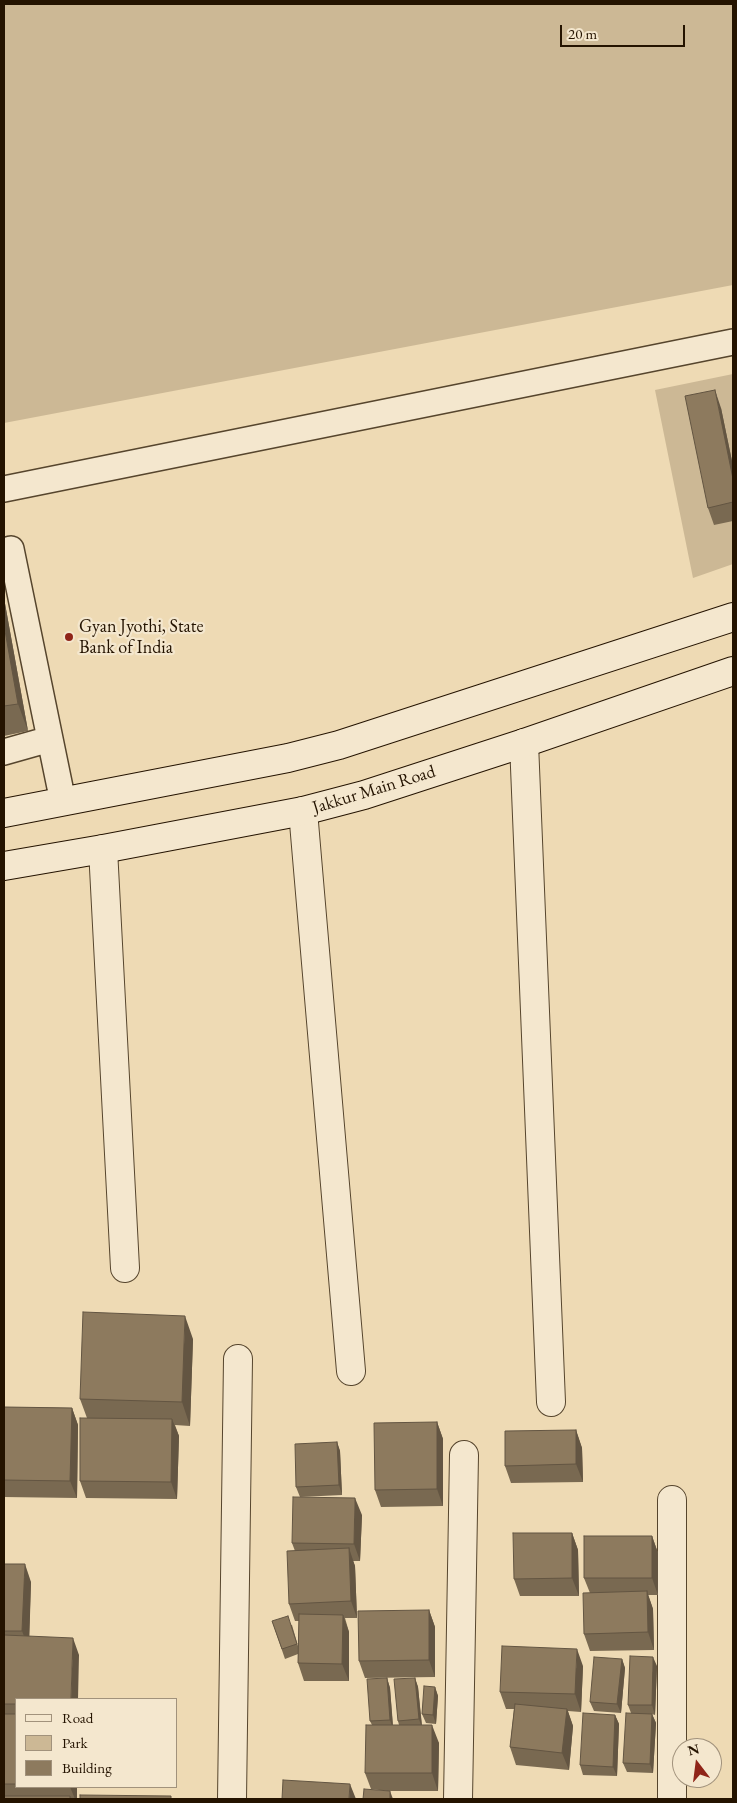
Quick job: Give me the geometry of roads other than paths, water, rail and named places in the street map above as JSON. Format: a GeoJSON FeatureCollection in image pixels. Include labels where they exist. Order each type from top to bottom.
{"type":"FeatureCollection","features":[{"type":"Feature","properties":{"kind":"street"},"geometry":{"type":"LineString","coordinates":[[4,813],[288,758],[339,745],[732,620]]}},
{"type":"Feature","properties":{"kind":"street","name":"Jakkur Main Road"},"geometry":{"type":"LineString","coordinates":[[4,866],[303,811],[364,795],[524,743],[733,671]]}},
{"type":"Feature","properties":{"kind":"street"},"geometry":{"type":"LineString","coordinates":[[524,743],[551,1402]]}},
{"type":"Feature","properties":{"kind":"street"},"geometry":{"type":"LineString","coordinates":[[303,811],[351,1371]]}},
{"type":"Feature","properties":{"kind":"street"},"geometry":{"type":"LineString","coordinates":[[103,849],[125,1268]]}},
{"type":"Feature","properties":{"kind":"street"},"geometry":{"type":"LineString","coordinates":[[232,1799],[238,1360]]}},
{"type":"Feature","properties":{"kind":"street"},"geometry":{"type":"LineString","coordinates":[[458,1799],[464,1455]]}},
{"type":"Feature","properties":{"kind":"street"},"geometry":{"type":"LineString","coordinates":[[672,1500],[672,1799]]}},
{"type":"Feature","properties":{"kind":"lane"},"geometry":{"type":"LineString","coordinates":[[4,489],[733,342]]}},
{"type":"Feature","properties":{"kind":"lane"},"geometry":{"type":"LineString","coordinates":[[4,551],[11,549],[63,802]]}},
{"type":"Feature","properties":{"kind":"lane"},"geometry":{"type":"LineString","coordinates":[[4,752],[50,739]]}},
{"type":"Feature","properties":{"kind":"place","name":"Gyan Jyothi, State Bank of India"},"geometry":{"type":"Point","coordinates":[69,637]}}]}
